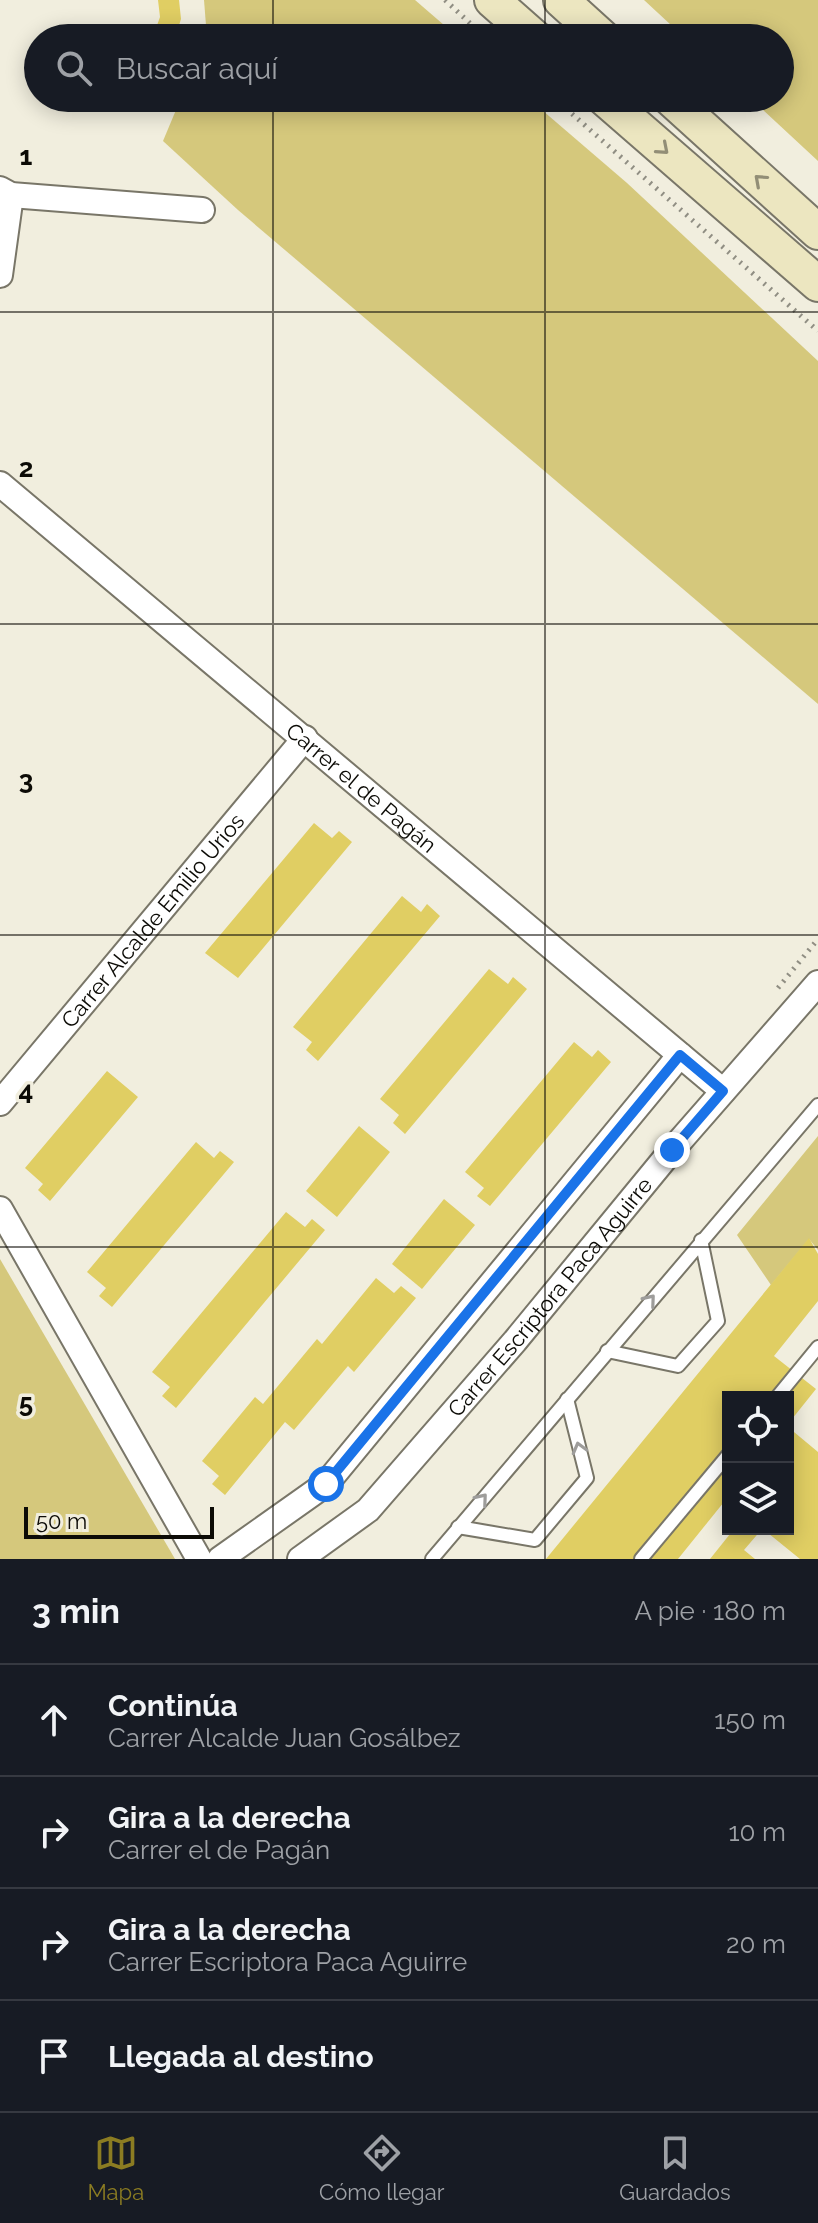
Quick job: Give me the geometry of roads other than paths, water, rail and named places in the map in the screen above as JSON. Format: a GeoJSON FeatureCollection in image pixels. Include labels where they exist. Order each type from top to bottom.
{"type":"FeatureCollection","features":[{"type":"Feature","properties":{"kind":"main road"},"geometry":{"type":"LineString","coordinates":[[561,0],[588,24]]}},
{"type":"Feature","properties":{"kind":"main road"},"geometry":{"type":"LineString","coordinates":[[485,15],[505,24]]}},
{"type":"Feature","properties":{"kind":"main road"},"geometry":{"type":"LineString","coordinates":[[620,112],[818,284]]}},
{"type":"Feature","properties":{"kind":"main road"},"geometry":{"type":"LineString","coordinates":[[685,112],[818,232]]}},
{"type":"Feature","properties":{"kind":"street"},"geometry":{"type":"LineString","coordinates":[[0,275],[6,192],[202,210]]}},
{"type":"Feature","properties":{"kind":"street","name":"Carrer el de Pagán"},"geometry":{"type":"LineString","coordinates":[[0,484],[723,1091]]}},
{"type":"Feature","properties":{"kind":"street","name":"Carrer Alcalde Emilio Urios"},"geometry":{"type":"LineString","coordinates":[[0,1103],[305,738]]}},
{"type":"Feature","properties":{"kind":"street","name":"Carrer Escriptora Paca Aguirre"},"geometry":{"type":"LineString","coordinates":[[300,1559],[368,1510],[818,983]]}},
{"type":"Feature","properties":{"kind":"street"},"geometry":{"type":"LineString","coordinates":[[220,1559],[326,1484],[680,1055]]}},
{"type":"Feature","properties":{"kind":"street"},"geometry":{"type":"LineString","coordinates":[[0,1209],[199,1559]]}},
{"type":"Feature","properties":{"kind":"lane"},"geometry":{"type":"LineString","coordinates":[[432,1559],[818,1105]]}},
{"type":"Feature","properties":{"kind":"lane"},"geometry":{"type":"LineString","coordinates":[[607,1351],[678,1366],[718,1321],[701,1240]]}},
{"type":"Feature","properties":{"kind":"lane"},"geometry":{"type":"LineString","coordinates":[[783,1391],[813,1362],[818,1347]]}},
{"type":"Feature","properties":{"kind":"lane"},"geometry":{"type":"LineString","coordinates":[[458,1527],[535,1540],[587,1478],[567,1399]]}},
{"type":"Feature","properties":{"kind":"lane"},"geometry":{"type":"LineString","coordinates":[[641,1559],[722,1462]]}}]}
